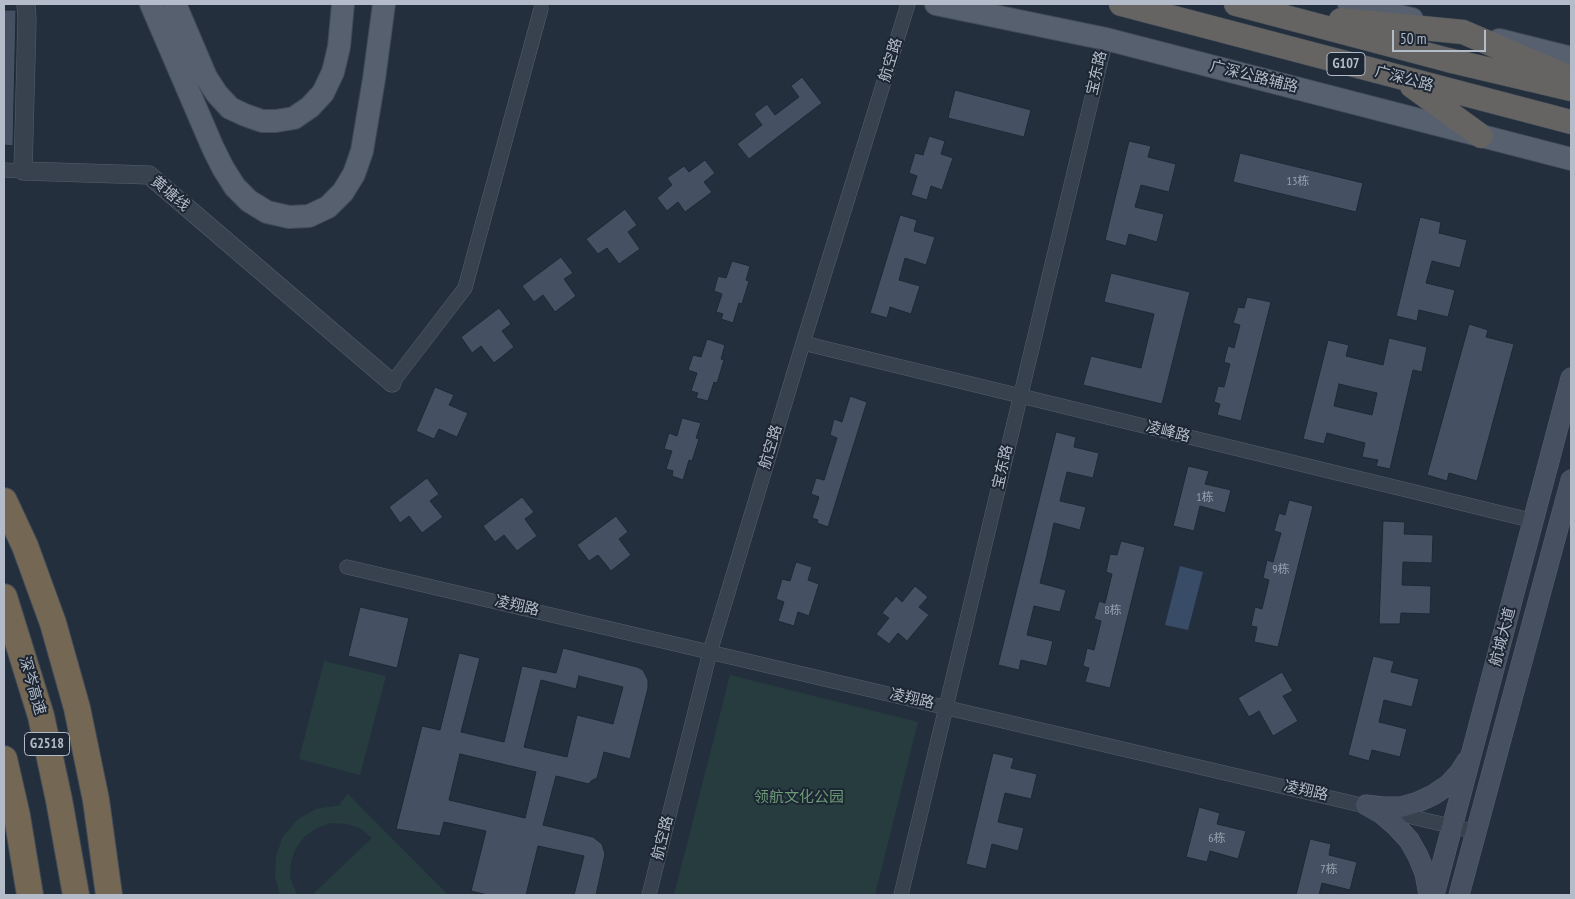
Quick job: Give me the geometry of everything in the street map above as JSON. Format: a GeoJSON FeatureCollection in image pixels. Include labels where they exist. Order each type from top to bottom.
{"type":"FeatureCollection","features":[{"type":"Feature","properties":{"kind":"highway","name":"广深公路"},"geometry":{"type":"LineString","coordinates":[[1121,4],[1571,122]]}},
{"type":"Feature","properties":{"kind":"highway","name":"广深公路"},"geometry":{"type":"LineString","coordinates":[[1236,4],[1439,58],[1571,90]]}},
{"type":"Feature","properties":{"kind":"highway"},"geometry":{"type":"LineString","coordinates":[[1272,13],[1463,32],[1571,78]]}},
{"type":"Feature","properties":{"kind":"highway"},"geometry":{"type":"LineString","coordinates":[[1400,78],[1481,136]]}},
{"type":"Feature","properties":{"kind":"highway"},"geometry":{"type":"LineString","coordinates":[[4,501],[26,546],[53,623],[77,708],[96,800],[110,895]]}},
{"type":"Feature","properties":{"kind":"highway","name":"深岑高速"},"geometry":{"type":"LineString","coordinates":[[4,597],[41,716],[59,800],[76,895]]}},
{"type":"Feature","properties":{"kind":"highway","name":"G2518"},"geometry":{"type":"LineString","coordinates":[[4,759],[17,816],[30,895]]}},
{"type":"Feature","properties":{"kind":"main road"},"geometry":{"type":"LineString","coordinates":[[151,4],[223,168],[235,187],[249,201],[267,212],[288,217],[309,216],[328,207],[343,192],[354,174],[362,151],[384,4]]}},
{"type":"Feature","properties":{"kind":"main road"},"geometry":{"type":"LineString","coordinates":[[176,4],[206,77],[217,94],[230,108],[262,121],[276,122],[294,118],[310,107],[323,93],[333,72],[339,47],[343,4]]}},
{"type":"Feature","properties":{"kind":"main road","name":"广深公路辅路"},"geometry":{"type":"LineString","coordinates":[[936,4],[1106,39],[1571,159]]}},
{"type":"Feature","properties":{"kind":"main road"},"geometry":{"type":"LineString","coordinates":[[1349,4],[1571,58]]}},
{"type":"Feature","properties":{"kind":"main road","name":"航城大道"},"geometry":{"type":"LineString","coordinates":[[1434,895],[1571,378]]}},
{"type":"Feature","properties":{"kind":"main road","name":"航城大道"},"geometry":{"type":"LineString","coordinates":[[1459,895],[1571,480]]}},
{"type":"Feature","properties":{"kind":"main road"},"geometry":{"type":"LineString","coordinates":[[1366,806],[1401,806],[1418,802],[1433,795],[1448,785],[1460,772],[1476,741]]}},
{"type":"Feature","properties":{"kind":"main road"},"geometry":{"type":"LineString","coordinates":[[1366,806],[1382,814],[1408,840],[1418,856],[1425,873],[1429,895]]}},
{"type":"Feature","properties":{"kind":"street"},"geometry":{"type":"LineString","coordinates":[[4,170],[23,171],[26,4]]}},
{"type":"Feature","properties":{"kind":"street","name":"航空路"},"geometry":{"type":"LineString","coordinates":[[649,895],[710,652],[802,343],[908,4]]}},
{"type":"Feature","properties":{"kind":"street"},"geometry":{"type":"LineString","coordinates":[[392,383],[465,288],[541,9]]}},
{"type":"Feature","properties":{"kind":"street","name":"宝东路"},"geometry":{"type":"LineString","coordinates":[[901,895],[1106,39]]}},
{"type":"Feature","properties":{"kind":"street","name":"黄塘线"},"geometry":{"type":"LineString","coordinates":[[23,171],[149,175],[392,383]]}},
{"type":"Feature","properties":{"kind":"street","name":"凌峰路"},"geometry":{"type":"LineString","coordinates":[[802,343],[1534,521]]}},
{"type":"Feature","properties":{"kind":"street","name":"凌翔路"},"geometry":{"type":"LineString","coordinates":[[347,566],[1366,806],[1454,825],[1476,832]]}},
{"type":"Feature","properties":{"kind":"green space"},"geometry":{"type":"Polygon","coordinates":[[[324,661],[386,676],[360,775],[299,759],[324,661]]]}},
{"type":"Feature","properties":{"kind":"green space","name":"领航文化公园"},"geometry":{"type":"Polygon","coordinates":[[[730,675],[918,722],[875,895],[674,895],[730,675]]]}},
{"type":"Feature","properties":{"kind":"green space"},"geometry":{"type":"Polygon","coordinates":[[[348,794],[448,895],[312,895],[372,838],[360,828],[346,824],[331,823],[317,828],[305,836],[296,848],[291,862],[290,877],[297,895],[280,895],[275,877],[276,856],[283,836],[298,819],[316,809],[341,805],[340,803],[348,794]]]}},
{"type":"Feature","properties":{"kind":"water"},"geometry":{"type":"Polygon","coordinates":[[[1180,566],[1203,572],[1188,630],[1165,625],[1180,566]]]}},
{"type":"Feature","properties":{"kind":"building"},"geometry":{"type":"Polygon","coordinates":[[[4,10],[16,10],[13,146],[4,145],[4,10]]]}},
{"type":"Feature","properties":{"kind":"building"},"geometry":{"type":"Polygon","coordinates":[[[802,77],[822,103],[749,159],[737,144],[762,125],[754,114],[767,104],[775,115],[799,97],[791,86],[802,77]]]}},
{"type":"Feature","properties":{"kind":"building"},"geometry":{"type":"Polygon","coordinates":[[[955,90],[1031,110],[1024,137],[948,118],[955,90]]]}},
{"type":"Feature","properties":{"kind":"building"},"geometry":{"type":"Polygon","coordinates":[[[929,136],[945,141],[941,154],[953,158],[942,190],[931,186],[927,200],[911,195],[917,176],[909,173],[915,153],[923,155],[929,136]]]}},
{"type":"Feature","properties":{"kind":"building"},"geometry":{"type":"Polygon","coordinates":[[[1129,141],[1151,146],[1148,157],[1176,164],[1169,192],[1141,185],[1135,207],[1164,214],[1157,242],[1129,234],[1126,246],[1105,240],[1129,141]]]}},
{"type":"Feature","properties":{"kind":"building"},"geometry":{"type":"Polygon","coordinates":[[[1240,153],[1363,183],[1356,212],[1233,182],[1240,153]]]}},
{"type":"Feature","properties":{"kind":"building"},"geometry":{"type":"Polygon","coordinates":[[[705,160],[715,173],[704,182],[712,192],[685,212],[678,202],[667,211],[657,198],[672,185],[667,178],[684,166],[689,172],[705,160]]]}},
{"type":"Feature","properties":{"kind":"building"},"geometry":{"type":"Polygon","coordinates":[[[625,209],[637,225],[628,232],[640,249],[619,264],[607,248],[598,254],[586,239],[625,209]]]}},
{"type":"Feature","properties":{"kind":"building"},"geometry":{"type":"Polygon","coordinates":[[[900,215],[917,220],[914,231],[935,237],[926,265],[905,258],[899,280],[920,286],[911,314],[890,307],[887,318],[870,313],[900,215]]]}},
{"type":"Feature","properties":{"kind":"building"},"geometry":{"type":"Polygon","coordinates":[[[1420,217],[1441,222],[1439,233],[1467,240],[1460,268],[1432,261],[1426,283],[1455,290],[1448,317],[1419,310],[1417,321],[1396,316],[1420,217]]]}},
{"type":"Feature","properties":{"kind":"building"},"geometry":{"type":"Polygon","coordinates":[[[561,257],[573,273],[564,279],[576,296],[555,312],[543,295],[534,302],[522,286],[561,257]]]}},
{"type":"Feature","properties":{"kind":"building"},"geometry":{"type":"Polygon","coordinates":[[[732,261],[750,266],[746,280],[749,281],[742,304],[739,303],[733,323],[721,319],[723,314],[716,312],[722,294],[714,291],[718,276],[726,278],[732,261]]]}},
{"type":"Feature","properties":{"kind":"building"},"geometry":{"type":"Polygon","coordinates":[[[1111,273],[1190,292],[1162,404],[1083,385],[1091,356],[1141,368],[1154,314],[1104,302],[1111,273]]]}},
{"type":"Feature","properties":{"kind":"building"},"geometry":{"type":"Polygon","coordinates":[[[1247,297],[1271,302],[1241,421],[1217,415],[1220,404],[1214,402],[1218,386],[1224,387],[1230,364],[1224,362],[1228,346],[1234,348],[1240,325],[1233,323],[1238,307],[1244,308],[1247,297]]]}},
{"type":"Feature","properties":{"kind":"building"},"geometry":{"type":"Polygon","coordinates":[[[499,308],[511,324],[502,331],[514,347],[494,363],[481,346],[472,353],[461,337],[499,308]]]}},
{"type":"Feature","properties":{"kind":"building"},"geometry":{"type":"Polygon","coordinates":[[[1469,324],[1488,330],[1486,337],[1514,344],[1477,481],[1449,473],[1447,481],[1427,475],[1469,324]]]}},
{"type":"Feature","properties":{"kind":"building"},"geometry":{"type":"Polygon","coordinates":[[[1389,338],[1427,347],[1422,372],[1413,370],[1390,469],[1376,466],[1378,460],[1362,457],[1365,443],[1327,433],[1324,444],[1303,439],[1328,340],[1349,345],[1346,356],[1383,365],[1389,338]],[[1339,384],[1334,406],[1372,415],[1377,393],[1339,384]]]}},
{"type":"Feature","properties":{"kind":"building"},"geometry":{"type":"Polygon","coordinates":[[[707,339],[725,345],[721,359],[724,360],[717,383],[714,382],[708,401],[696,398],[698,393],[691,391],[697,373],[688,370],[693,355],[701,357],[707,339]]]}},
{"type":"Feature","properties":{"kind":"building"},"geometry":{"type":"Polygon","coordinates":[[[435,387],[454,395],[449,405],[468,413],[457,437],[439,429],[434,439],[416,431],[435,387]]]}},
{"type":"Feature","properties":{"kind":"building"},"geometry":{"type":"Polygon","coordinates":[[[850,396],[867,402],[828,527],[817,523],[818,520],[812,518],[819,497],[811,494],[816,478],[824,480],[837,438],[830,435],[834,419],[842,422],[850,396]]]}},
{"type":"Feature","properties":{"kind":"building"},"geometry":{"type":"Polygon","coordinates":[[[682,418],[701,423],[696,438],[699,439],[692,461],[689,460],[683,480],[672,476],[673,471],[666,469],[672,451],[664,449],[669,433],[677,436],[682,418]]]}},
{"type":"Feature","properties":{"kind":"building"},"geometry":{"type":"Polygon","coordinates":[[[1056,432],[1076,437],[1074,447],[1099,453],[1093,478],[1067,472],[1060,501],[1086,507],[1080,530],[1054,523],[1040,583],[1066,590],[1060,612],[1034,606],[1027,635],[1053,641],[1047,666],[1021,660],[1019,670],[998,665],[1056,432]]]}},
{"type":"Feature","properties":{"kind":"building"},"geometry":{"type":"Polygon","coordinates":[[[1188,466],[1209,471],[1205,484],[1231,490],[1225,513],[1200,506],[1194,531],[1173,526],[1188,466]]]}},
{"type":"Feature","properties":{"kind":"building"},"geometry":{"type":"Polygon","coordinates":[[[427,478],[439,494],[430,501],[443,517],[422,533],[409,516],[400,523],[389,507],[427,478]]]}},
{"type":"Feature","properties":{"kind":"building"},"geometry":{"type":"Polygon","coordinates":[[[522,497],[534,512],[525,519],[537,536],[517,551],[504,535],[495,542],[483,526],[522,497]]]}},
{"type":"Feature","properties":{"kind":"building"},"geometry":{"type":"Polygon","coordinates":[[[1289,500],[1313,506],[1278,647],[1254,642],[1257,627],[1251,626],[1255,607],[1262,609],[1269,580],[1263,578],[1267,560],[1273,562],[1281,533],[1274,531],[1279,513],[1285,515],[1289,500]]]}},
{"type":"Feature","properties":{"kind":"building"},"geometry":{"type":"Polygon","coordinates":[[[616,516],[628,532],[619,539],[631,555],[611,571],[598,555],[589,561],[577,545],[616,516]]]}},
{"type":"Feature","properties":{"kind":"building"},"geometry":{"type":"Polygon","coordinates":[[[1383,521],[1405,522],[1404,534],[1433,535],[1432,563],[1403,562],[1402,585],[1431,586],[1430,614],[1401,613],[1400,624],[1379,624],[1383,521]]]}},
{"type":"Feature","properties":{"kind":"building"},"geometry":{"type":"Polygon","coordinates":[[[1121,541],[1145,547],[1110,688],[1085,682],[1089,668],[1083,666],[1087,648],[1094,650],[1101,621],[1094,619],[1099,601],[1105,603],[1112,574],[1106,572],[1110,554],[1117,555],[1121,541]]]}},
{"type":"Feature","properties":{"kind":"building"},"geometry":{"type":"Polygon","coordinates":[[[796,562],[812,567],[808,580],[819,584],[809,616],[798,612],[794,626],[778,621],[784,602],[776,599],[782,579],[790,581],[796,562]]]}},
{"type":"Feature","properties":{"kind":"building"},"geometry":{"type":"Polygon","coordinates":[[[915,586],[928,597],[919,607],[929,615],[907,641],[898,633],[889,644],[876,634],[889,618],[882,613],[896,596],[902,602],[915,586]]]}},
{"type":"Feature","properties":{"kind":"building"},"geometry":{"type":"Polygon","coordinates":[[[360,607],[409,618],[397,668],[348,656],[360,607]]]}},
{"type":"Feature","properties":{"kind":"building"},"geometry":{"type":"Polygon","coordinates":[[[563,648],[637,667],[643,670],[648,680],[648,688],[630,759],[604,752],[597,778],[589,784],[556,776],[543,825],[593,837],[602,844],[605,854],[596,895],[574,895],[584,856],[538,846],[526,895],[488,895],[471,891],[486,831],[444,822],[440,836],[396,829],[422,726],[440,730],[459,653],[480,658],[461,732],[504,742],[522,666],[556,673],[563,648]],[[579,676],[576,689],[541,680],[524,747],[567,757],[577,715],[613,724],[623,687],[579,676]],[[460,754],[449,800],[525,818],[536,772],[460,754]]]}},
{"type":"Feature","properties":{"kind":"building"},"geometry":{"type":"Polygon","coordinates":[[[1373,656],[1394,661],[1391,672],[1419,679],[1412,707],[1384,700],[1379,722],[1407,729],[1400,757],[1372,750],[1369,761],[1348,755],[1373,656]]]}},
{"type":"Feature","properties":{"kind":"building"},"geometry":{"type":"Polygon","coordinates":[[[1282,672],[1293,691],[1283,696],[1298,721],[1273,736],[1259,711],[1249,717],[1238,698],[1282,672]]]}},
{"type":"Feature","properties":{"kind":"building"},"geometry":{"type":"Polygon","coordinates":[[[993,753],[1014,758],[1011,768],[1037,774],[1031,799],[1005,793],[998,822],[1024,828],[1018,851],[992,844],[986,869],[966,864],[993,753]]]}},
{"type":"Feature","properties":{"kind":"building"},"geometry":{"type":"Polygon","coordinates":[[[1199,807],[1220,813],[1217,824],[1246,831],[1238,859],[1210,851],[1207,862],[1186,857],[1199,807]]]}},
{"type":"Feature","properties":{"kind":"building"},"geometry":{"type":"Polygon","coordinates":[[[1310,839],[1331,844],[1329,855],[1357,862],[1350,890],[1322,883],[1319,895],[1296,895],[1310,839]]]}}]}
